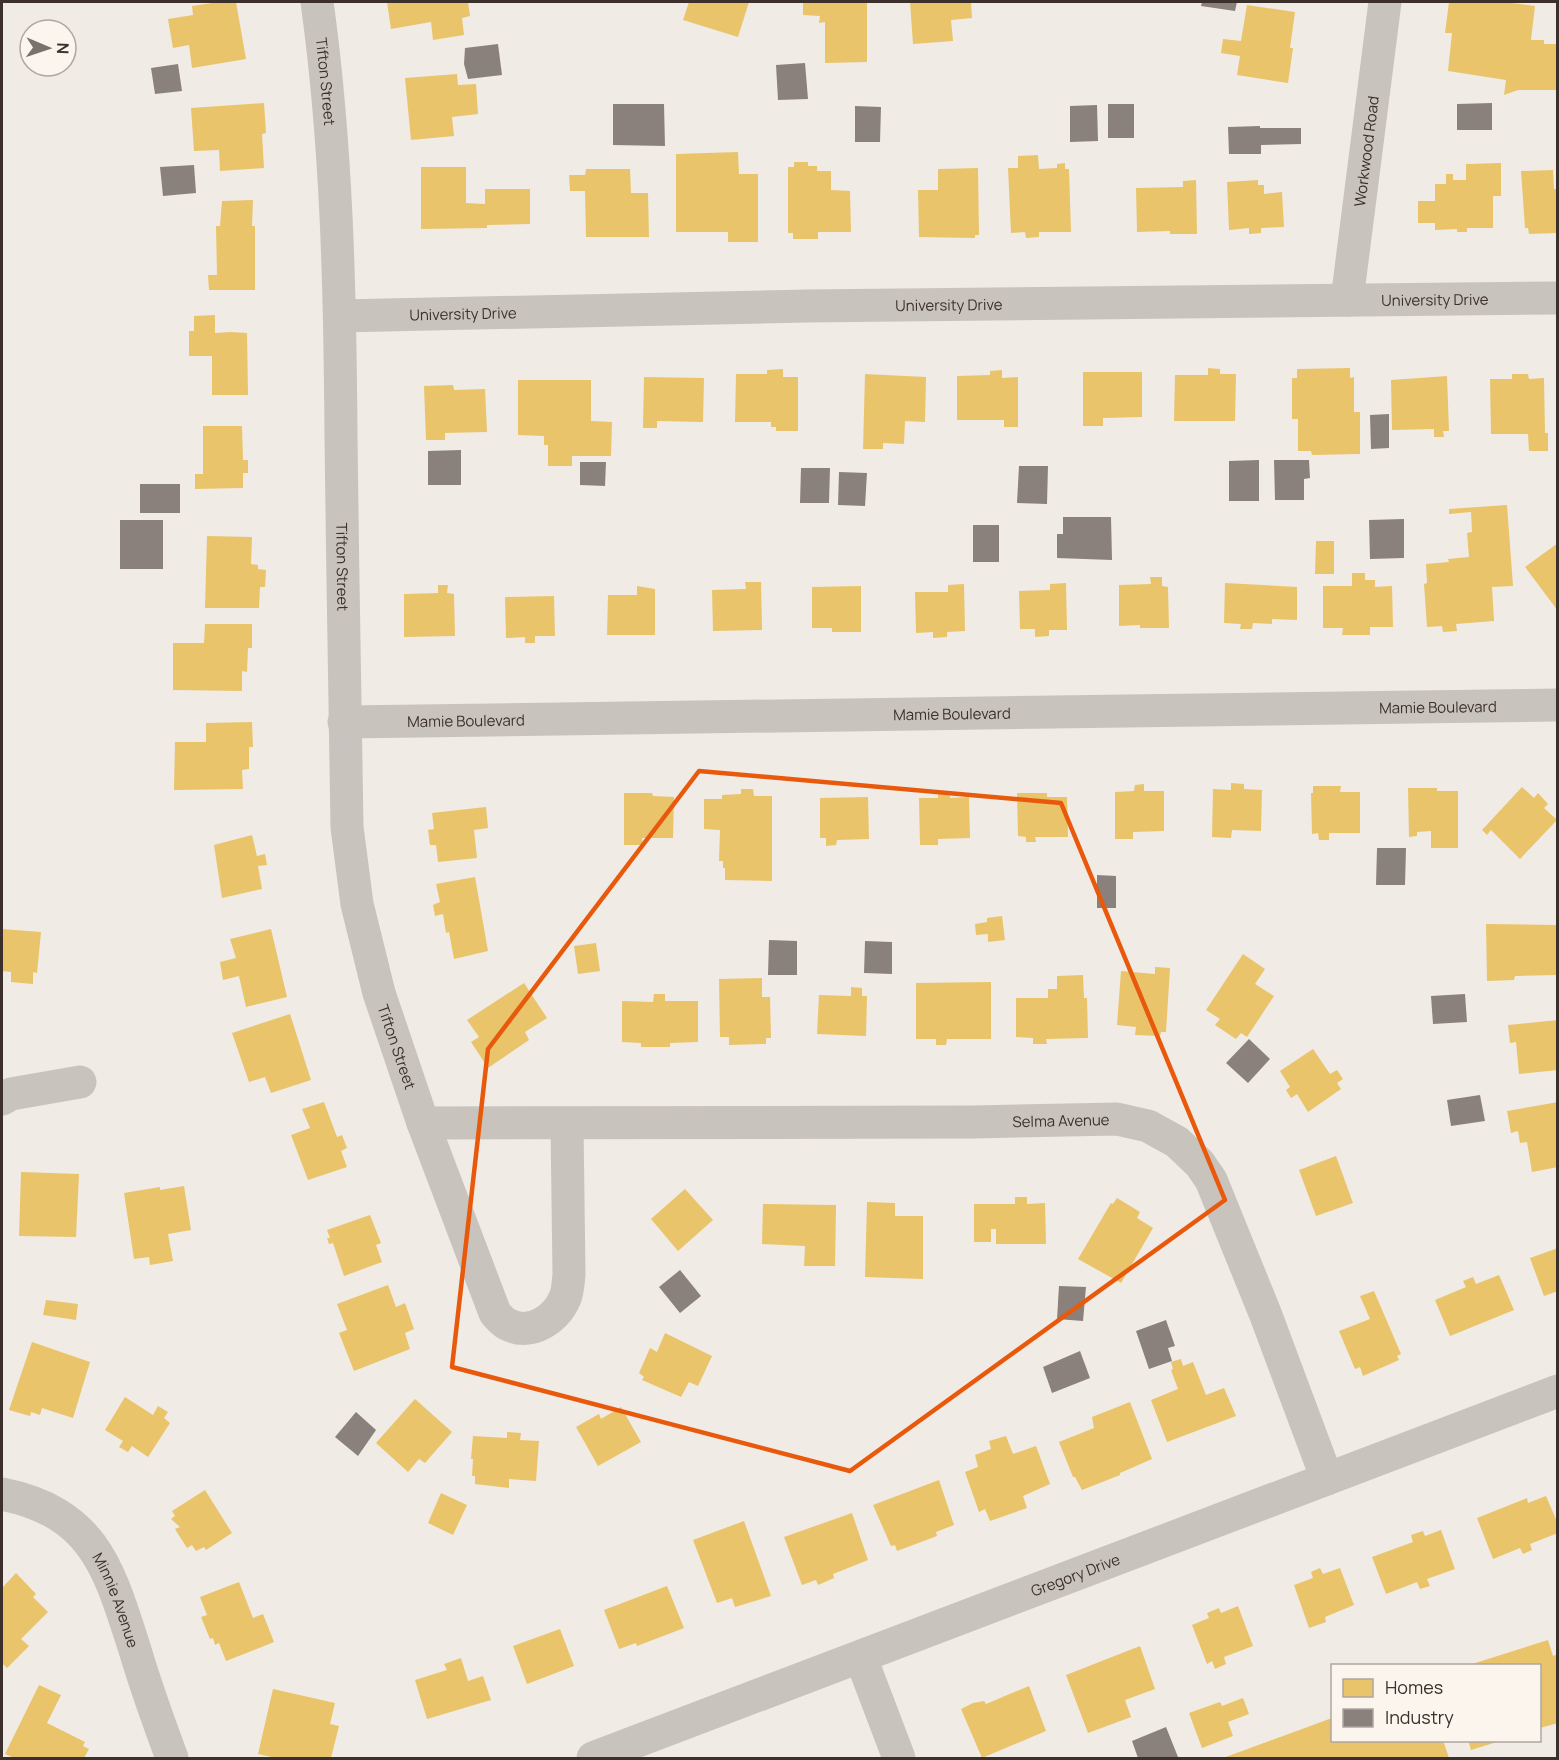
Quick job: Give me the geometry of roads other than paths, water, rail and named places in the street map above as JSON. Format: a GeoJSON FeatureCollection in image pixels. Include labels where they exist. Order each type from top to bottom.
{"type":"FeatureCollection","features":[{"type":"Feature","properties":{"kind":"street","name":"Tifton Street"},"geometry":{"type":"LineString","coordinates":[[316,2],[325,58],[334,165],[340,316],[347,827],[357,904],[379,993],[423,1123],[495,1313],[507,1325],[523,1330],[540,1326],[556,1312],[565,1297],[569,1275],[567,1124]]}},
{"type":"Feature","properties":{"kind":"street","name":"Workwood Road"},"geometry":{"type":"LineString","coordinates":[[1347,300],[1385,2]]}},
{"type":"Feature","properties":{"kind":"street","name":"University Drive"},"geometry":{"type":"LineString","coordinates":[[340,316],[795,307],[1557,298]]}},
{"type":"Feature","properties":{"kind":"street","name":"Mamie Boulevard"},"geometry":{"type":"LineString","coordinates":[[344,722],[1557,705]]}},
{"type":"Feature","properties":{"kind":"street"},"geometry":{"type":"LineString","coordinates":[[6,1097],[80,1082]]}},
{"type":"Feature","properties":{"kind":"street","name":"Selma Avenue"},"geometry":{"type":"LineString","coordinates":[[567,1124],[1117,1119],[1148,1126],[1177,1142],[1200,1164],[1211,1180],[1265,1313],[1327,1479]]}},
{"type":"Feature","properties":{"kind":"street"},"geometry":{"type":"LineString","coordinates":[[423,1123],[567,1124]]}},
{"type":"Feature","properties":{"kind":"street","name":"Gregory Drive"},"geometry":{"type":"LineString","coordinates":[[593,1758],[861,1658],[1557,1391]]}},
{"type":"Feature","properties":{"kind":"street","name":"Minnie Avenue"},"geometry":{"type":"LineString","coordinates":[[2,1494],[27,1499],[58,1514],[85,1537],[107,1569],[172,1758]]}},
{"type":"Feature","properties":{"kind":"street"},"geometry":{"type":"LineString","coordinates":[[861,1658],[899,1758]]}}]}
